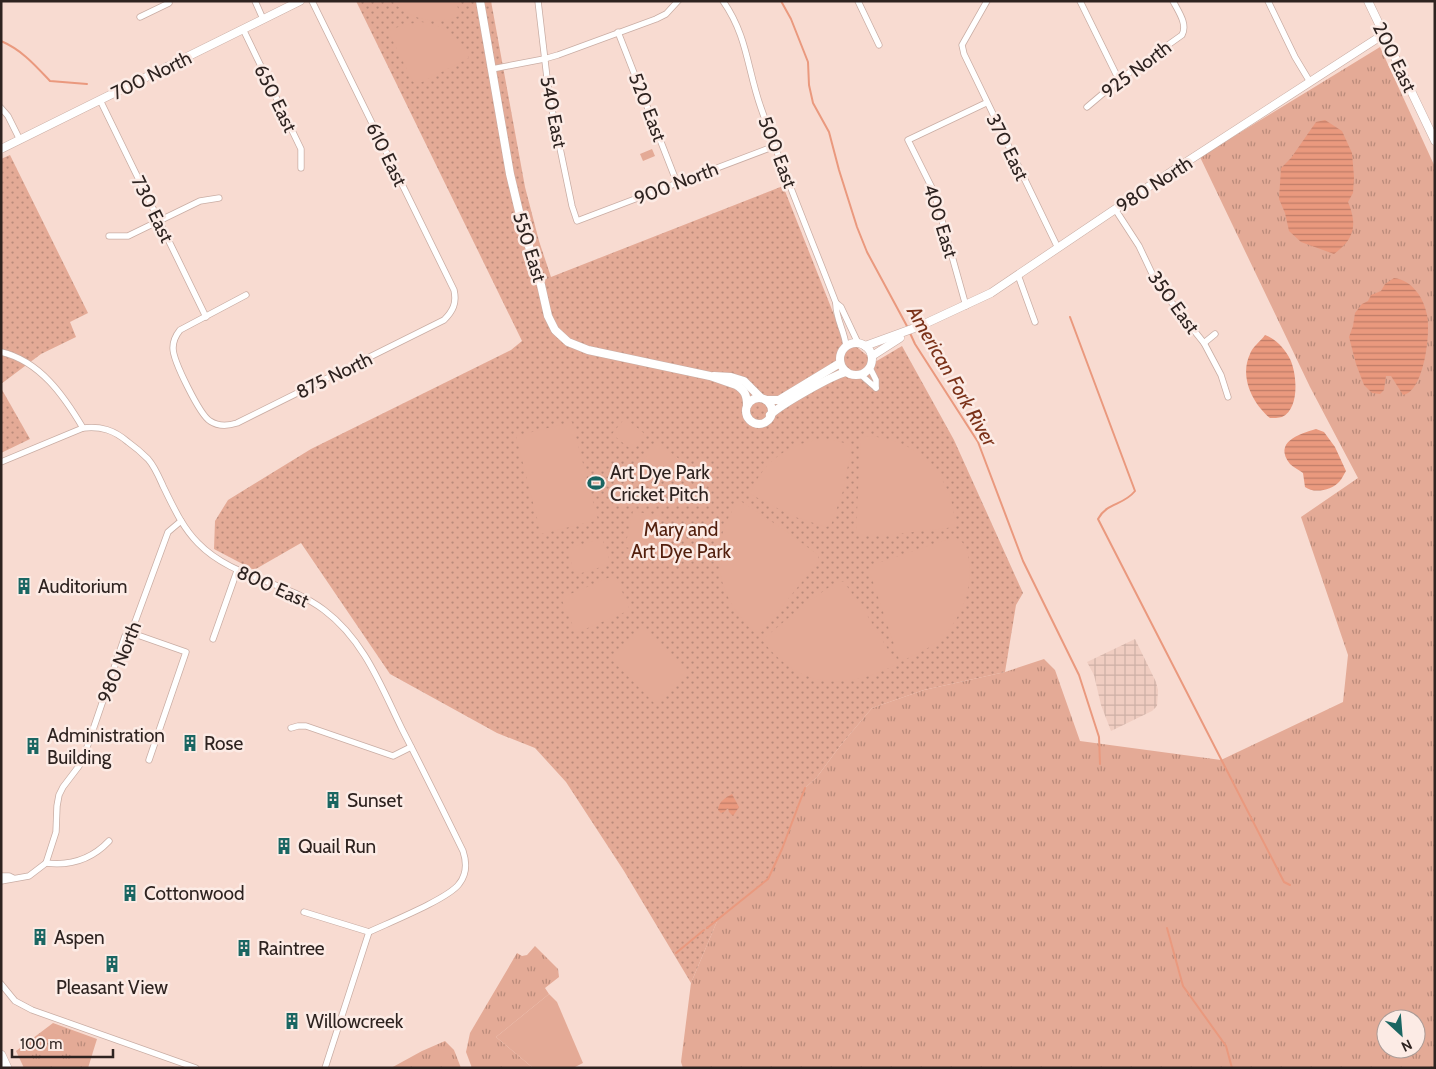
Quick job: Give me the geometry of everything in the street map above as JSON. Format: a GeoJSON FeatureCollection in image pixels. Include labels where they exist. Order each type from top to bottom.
{"type":"FeatureCollection","features":[{"type":"Feature","properties":{"kind":"main road"},"geometry":{"type":"LineString","coordinates":[[1,1056],[7,1068]]}},
{"type":"Feature","properties":{"kind":"street"},"geometry":{"type":"LineString","coordinates":[[255,1],[264,19]]}},
{"type":"Feature","properties":{"kind":"street","name":"700 North"},"geometry":{"type":"LineString","coordinates":[[1,149],[300,1]]}},
{"type":"Feature","properties":{"kind":"street","name":"610 East"},"geometry":{"type":"LineString","coordinates":[[312,1],[454,290],[456,301],[454,308]]}},
{"type":"Feature","properties":{"kind":"street","name":"550 East"},"geometry":{"type":"LineString","coordinates":[[480,1],[513,190],[541,285],[548,316],[555,330],[568,342],[588,350],[710,376],[741,388],[746,394],[747,406]]}},
{"type":"Feature","properties":{"kind":"street","name":"540 East"},"geometry":{"type":"LineString","coordinates":[[538,1],[549,95],[572,206],[577,220]]}},
{"type":"Feature","properties":{"kind":"street"},"geometry":{"type":"LineString","coordinates":[[492,69],[544,59],[618,32],[666,14],[678,1]]}},
{"type":"Feature","properties":{"kind":"street","name":"500 East"},"geometry":{"type":"LineString","coordinates":[[723,1],[738,27],[745,46],[760,106],[836,303],[846,346]]}},
{"type":"Feature","properties":{"kind":"street"},"geometry":{"type":"LineString","coordinates":[[858,1],[879,45]]}},
{"type":"Feature","properties":{"kind":"street"},"geometry":{"type":"LineString","coordinates":[[1080,1],[1119,80]]}},
{"type":"Feature","properties":{"kind":"street","name":"925 North"},"geometry":{"type":"LineString","coordinates":[[1087,107],[1119,80],[1177,39],[1184,31],[1182,20],[1173,1]]}},
{"type":"Feature","properties":{"kind":"street"},"geometry":{"type":"LineString","coordinates":[[1268,1],[1295,57],[1310,82]]}},
{"type":"Feature","properties":{"kind":"street","name":"200 East"},"geometry":{"type":"LineString","coordinates":[[1368,1],[1435,141]]}},
{"type":"Feature","properties":{"kind":"street"},"geometry":{"type":"LineString","coordinates":[[140,17],[169,2]]}},
{"type":"Feature","properties":{"kind":"street","name":"370 East"},"geometry":{"type":"LineString","coordinates":[[986,2],[962,45],[964,54],[986,103],[1058,248]]}},
{"type":"Feature","properties":{"kind":"street","name":"650 East"},"geometry":{"type":"LineString","coordinates":[[243,29],[301,149],[301,168]]}},
{"type":"Feature","properties":{"kind":"street","name":"520 East"},"geometry":{"type":"LineString","coordinates":[[618,32],[677,183]]}},
{"type":"Feature","properties":{"kind":"street","name":"980 North"},"geometry":{"type":"LineString","coordinates":[[862,344],[898,336],[966,306],[991,292],[1384,34]]}},
{"type":"Feature","properties":{"kind":"street","name":"730 East"},"geometry":{"type":"LineString","coordinates":[[100,100],[206,317]]}},
{"type":"Feature","properties":{"kind":"street","name":"400 East"},"geometry":{"type":"LineString","coordinates":[[966,306],[934,192],[908,140],[986,103]]}},
{"type":"Feature","properties":{"kind":"street"},"geometry":{"type":"LineString","coordinates":[[1,108],[8,116],[20,140]]}},
{"type":"Feature","properties":{"kind":"street","name":"900 North"},"geometry":{"type":"LineString","coordinates":[[577,220],[775,146]]}},
{"type":"Feature","properties":{"kind":"street"},"geometry":{"type":"LineString","coordinates":[[109,236],[128,236],[200,200],[219,198]]}},
{"type":"Feature","properties":{"kind":"street","name":"350 East"},"geometry":{"type":"LineString","coordinates":[[1115,209],[1139,246],[1156,284],[1204,343],[1221,375],[1228,397]]}},
{"type":"Feature","properties":{"kind":"street"},"geometry":{"type":"LineString","coordinates":[[1018,275],[1035,322]]}},
{"type":"Feature","properties":{"kind":"street"},"geometry":{"type":"LineString","coordinates":[[206,317],[246,295]]}},
{"type":"Feature","properties":{"kind":"street","name":"500 East"},"geometry":{"type":"LineString","coordinates":[[836,303],[841,307],[862,344]]}},
{"type":"Feature","properties":{"kind":"street","name":"875 North"},"geometry":{"type":"LineString","coordinates":[[206,317],[180,330],[174,340],[173,348],[177,364],[203,415],[217,425],[222,425],[237,422],[444,320],[454,308]]}},
{"type":"Feature","properties":{"kind":"street"},"geometry":{"type":"LineString","coordinates":[[1204,343],[1215,334]]}},
{"type":"Feature","properties":{"kind":"street","name":"980 North"},"geometry":{"type":"LineString","coordinates":[[872,356],[898,336]]}},
{"type":"Feature","properties":{"kind":"street"},"geometry":{"type":"LineString","coordinates":[[861,375],[876,388],[876,380],[870,368],[872,356],[862,344],[846,346],[840,354],[840,363],[846,372],[856,376],[861,375],[870,368]]}},
{"type":"Feature","properties":{"kind":"street"},"geometry":{"type":"LineString","coordinates":[[1,352],[16,356],[38,370],[70,407],[83,428],[1,462]]}},
{"type":"Feature","properties":{"kind":"street"},"geometry":{"type":"LineString","coordinates":[[840,363],[782,399],[772,402],[763,399],[752,400],[747,406],[749,419],[756,423],[764,422],[770,415],[809,391],[846,372]]}},
{"type":"Feature","properties":{"kind":"street","name":"550 East"},"geometry":{"type":"LineString","coordinates":[[710,376],[740,379],[750,385],[763,399]]}},
{"type":"Feature","properties":{"kind":"street"},"geometry":{"type":"LineString","coordinates":[[763,399],[771,408],[770,415]]}},
{"type":"Feature","properties":{"kind":"street","name":"800 East"},"geometry":{"type":"LineString","coordinates":[[83,428],[96,427],[113,431],[148,459],[181,520],[203,548],[219,561],[237,571],[298,594],[318,606],[341,625],[359,646],[369,663],[464,854],[466,868],[463,879],[449,894],[369,932]]}},
{"type":"Feature","properties":{"kind":"street","name":"980 North"},"geometry":{"type":"LineString","coordinates":[[46,863],[56,832],[59,795],[84,756],[125,636],[135,622],[168,532],[181,520]]}},
{"type":"Feature","properties":{"kind":"street"},"geometry":{"type":"LineString","coordinates":[[213,639],[237,571]]}},
{"type":"Feature","properties":{"kind":"street"},"geometry":{"type":"LineString","coordinates":[[129,632],[186,652],[149,760]]}},
{"type":"Feature","properties":{"kind":"street"},"geometry":{"type":"LineString","coordinates":[[291,728],[306,726],[393,756],[411,747]]}},
{"type":"Feature","properties":{"kind":"street"},"geometry":{"type":"LineString","coordinates":[[1,882],[29,876],[46,863],[64,864],[79,861],[99,851],[109,841]]}},
{"type":"Feature","properties":{"kind":"street"},"geometry":{"type":"LineString","coordinates":[[1,876],[13,878]]}},
{"type":"Feature","properties":{"kind":"street"},"geometry":{"type":"LineString","coordinates":[[304,912],[369,932],[325,1068]]}},
{"type":"Feature","properties":{"kind":"street"},"geometry":{"type":"LineString","coordinates":[[1,984],[20,1005],[196,1068]]}},
{"type":"Feature","properties":{"kind":"shaded area"},"geometry":{"type":"Polygon","coordinates":[[[1325,120],[1342,131],[1352,153],[1354,177],[1353,193],[1348,202],[1353,218],[1352,231],[1346,243],[1334,254],[1301,242],[1289,231],[1285,213],[1279,199],[1281,168],[1291,158],[1316,122],[1325,120]]]}},
{"type":"Feature","properties":{"kind":"shaded area"},"geometry":{"type":"Polygon","coordinates":[[[1394,278],[1400,279],[1412,286],[1420,296],[1428,323],[1427,347],[1421,373],[1416,384],[1403,395],[1391,376],[1386,376],[1384,390],[1380,394],[1372,393],[1364,385],[1349,337],[1355,313],[1362,304],[1368,301],[1371,295],[1381,291],[1385,284],[1394,278]]]}},
{"type":"Feature","properties":{"kind":"shaded area"},"geometry":{"type":"Polygon","coordinates":[[[1265,335],[1280,345],[1286,352],[1294,373],[1295,390],[1292,407],[1282,417],[1270,418],[1264,412],[1253,398],[1247,381],[1247,363],[1250,354],[1265,335]]]}},
{"type":"Feature","properties":{"kind":"shaded area"},"geometry":{"type":"Polygon","coordinates":[[[1316,429],[1324,432],[1335,447],[1346,471],[1336,485],[1318,491],[1305,487],[1303,473],[1290,464],[1285,450],[1290,440],[1302,433],[1316,429]]]}},
{"type":"Feature","properties":{"kind":"shaded area"},"geometry":{"type":"Polygon","coordinates":[[[1135,639],[1156,682],[1158,690],[1157,706],[1152,711],[1111,731],[1101,705],[1094,675],[1087,662],[1135,639]]]}},
{"type":"Feature","properties":{"kind":"shaded area"},"geometry":{"type":"Polygon","coordinates":[[[732,794],[739,807],[733,816],[728,808],[721,813],[718,810],[721,802],[732,794]]]}},
{"type":"Feature","properties":{"kind":"green space","name":"Mary and Art Dye Park"},"geometry":{"type":"Polygon","coordinates":[[[356,1],[491,1],[525,187],[539,241],[551,277],[783,186],[842,335],[875,362],[902,346],[954,440],[1023,593],[1016,605],[1005,672],[924,690],[872,708],[817,777],[805,788],[782,849],[768,879],[718,919],[691,983],[624,871],[566,782],[535,748],[497,733],[390,674],[301,543],[254,570],[214,549],[215,521],[228,500],[311,449],[511,350],[522,341],[356,1]]]}},
{"type":"Feature","properties":{"kind":"green space"},"geometry":{"type":"Polygon","coordinates":[[[392,1],[455,1],[461,15],[443,20],[424,19],[407,13],[392,1]]]}},
{"type":"Feature","properties":{"kind":"green space"},"geometry":{"type":"Polygon","coordinates":[[[421,22],[430,23],[450,33],[469,58],[418,84],[413,82],[388,31],[403,25],[421,22]]]}},
{"type":"Feature","properties":{"kind":"green space"},"geometry":{"type":"Polygon","coordinates":[[[1380,47],[1435,167],[1435,1068],[683,1068],[681,1062],[691,983],[718,919],[768,879],[782,849],[805,788],[817,777],[872,708],[924,690],[1005,672],[1044,659],[1055,670],[1080,741],[1221,760],[1343,702],[1348,655],[1301,517],[1358,478],[1310,387],[1200,157],[1380,47]]]}},
{"type":"Feature","properties":{"kind":"green space"},"geometry":{"type":"Polygon","coordinates":[[[652,149],[655,156],[643,161],[640,154],[652,149]]]}},
{"type":"Feature","properties":{"kind":"green space"},"geometry":{"type":"Polygon","coordinates":[[[10,155],[88,313],[70,322],[76,337],[41,354],[1,384],[1,159],[10,155]]]}},
{"type":"Feature","properties":{"kind":"green space"},"geometry":{"type":"Polygon","coordinates":[[[1,388],[30,439],[1,453],[1,388]]]}},
{"type":"Feature","properties":{"kind":"green space"},"geometry":{"type":"Polygon","coordinates":[[[625,418],[646,435],[633,451],[612,434],[625,418]]]}},
{"type":"Feature","properties":{"kind":"green space"},"geometry":{"type":"Polygon","coordinates":[[[572,422],[598,520],[541,534],[516,436],[572,422]]]}},
{"type":"Feature","properties":{"kind":"green space"},"geometry":{"type":"Polygon","coordinates":[[[861,436],[881,437],[898,442],[914,450],[928,461],[939,475],[947,490],[953,508],[955,527],[897,534],[860,534],[856,530],[861,436]]]}},
{"type":"Feature","properties":{"kind":"green space"},"geometry":{"type":"Polygon","coordinates":[[[816,440],[833,440],[852,445],[843,491],[831,525],[826,527],[792,516],[750,494],[761,474],[776,458],[794,447],[816,440]]]}},
{"type":"Feature","properties":{"kind":"green space"},"geometry":{"type":"Polygon","coordinates":[[[657,442],[679,459],[666,476],[644,459],[657,442]]]}},
{"type":"Feature","properties":{"kind":"green space"},"geometry":{"type":"Polygon","coordinates":[[[739,500],[818,555],[819,561],[758,636],[733,605],[725,589],[720,572],[719,554],[722,536],[728,518],[739,500]]]}},
{"type":"Feature","properties":{"kind":"green space"},"geometry":{"type":"Polygon","coordinates":[[[633,511],[660,516],[653,553],[625,547],[633,511]]]}},
{"type":"Feature","properties":{"kind":"green space"},"geometry":{"type":"Polygon","coordinates":[[[954,537],[964,544],[969,558],[969,586],[962,609],[949,630],[941,638],[927,648],[900,662],[869,570],[872,565],[954,537]]]}},
{"type":"Feature","properties":{"kind":"green space"},"geometry":{"type":"Polygon","coordinates":[[[602,538],[611,564],[575,575],[567,549],[602,538]]]}},
{"type":"Feature","properties":{"kind":"green space"},"geometry":{"type":"Polygon","coordinates":[[[615,575],[630,610],[576,633],[561,598],[615,575]]]}},
{"type":"Feature","properties":{"kind":"green space"},"geometry":{"type":"Polygon","coordinates":[[[838,581],[844,582],[897,664],[860,679],[824,680],[808,676],[792,668],[776,656],[762,640],[805,604],[838,581]]]}},
{"type":"Feature","properties":{"kind":"green space"},"geometry":{"type":"Polygon","coordinates":[[[644,627],[689,674],[656,705],[611,659],[644,627]]]}},
{"type":"Feature","properties":{"kind":"green space"},"geometry":{"type":"Polygon","coordinates":[[[535,946],[558,969],[559,977],[545,988],[549,994],[496,1037],[533,1068],[472,1068],[466,1052],[470,1033],[517,953],[522,956],[527,955],[535,946]]]}},
{"type":"Feature","properties":{"kind":"green space"},"geometry":{"type":"Polygon","coordinates":[[[549,994],[557,1002],[583,1063],[573,1068],[533,1068],[496,1037],[549,994]]]}},
{"type":"Feature","properties":{"kind":"green space"},"geometry":{"type":"Polygon","coordinates":[[[53,1023],[97,1039],[88,1068],[24,1068],[16,1051],[53,1023]]]}},
{"type":"Feature","properties":{"kind":"green space"},"geometry":{"type":"Polygon","coordinates":[[[445,1041],[454,1050],[461,1068],[391,1068],[422,1051],[445,1041]]]}},
{"type":"Feature","properties":{"kind":"waterway","name":"American Fork River"},"geometry":{"type":"LineString","coordinates":[[781,1],[791,19],[808,62],[809,85],[813,103],[829,132],[857,227],[867,252],[908,328]]}},
{"type":"Feature","properties":{"kind":"waterway"},"geometry":{"type":"LineString","coordinates":[[1,41],[22,53],[50,81],[87,84]]}},
{"type":"Feature","properties":{"kind":"waterway"},"geometry":{"type":"LineString","coordinates":[[1070,317],[1135,491],[1106,510],[1098,519],[1284,882],[1290,885]]}},
{"type":"Feature","properties":{"kind":"waterway","name":"American Fork River"},"geometry":{"type":"LineString","coordinates":[[910,333],[915,344],[978,442],[1023,561],[1079,675],[1099,737],[1100,764]]}},
{"type":"Feature","properties":{"kind":"waterway"},"geometry":{"type":"LineString","coordinates":[[707,928],[768,879],[782,849],[805,788]]}},
{"type":"Feature","properties":{"kind":"waterway","name":"American Fork River"},"geometry":{"type":"LineString","coordinates":[[1167,928],[1183,986],[1226,1046],[1232,1068]]}},
{"type":"Feature","properties":{"kind":"waterway"},"geometry":{"type":"LineString","coordinates":[[676,953],[704,930]]}},
{"type":"Feature","properties":{"kind":"place","name":"Art Dye Park Cricket Pitch"},"geometry":{"type":"Point","coordinates":[596,483]}},
{"type":"Feature","properties":{"kind":"place","name":"Auditorium"},"geometry":{"type":"Point","coordinates":[24,586]}},
{"type":"Feature","properties":{"kind":"place","name":"Rose"},"geometry":{"type":"Point","coordinates":[190,743]}},
{"type":"Feature","properties":{"kind":"place","name":"Administration Building"},"geometry":{"type":"Point","coordinates":[33,746]}},
{"type":"Feature","properties":{"kind":"place","name":"Sunset"},"geometry":{"type":"Point","coordinates":[333,800]}},
{"type":"Feature","properties":{"kind":"place","name":"Quail Run"},"geometry":{"type":"Point","coordinates":[284,846]}},
{"type":"Feature","properties":{"kind":"place","name":"Cottonwood"},"geometry":{"type":"Point","coordinates":[130,893]}},
{"type":"Feature","properties":{"kind":"place","name":"Aspen"},"geometry":{"type":"Point","coordinates":[40,937]}},
{"type":"Feature","properties":{"kind":"place","name":"Raintree"},"geometry":{"type":"Point","coordinates":[244,948]}},
{"type":"Feature","properties":{"kind":"place","name":"Pleasant View"},"geometry":{"type":"Point","coordinates":[112,964]}},
{"type":"Feature","properties":{"kind":"place","name":"Willowcreek"},"geometry":{"type":"Point","coordinates":[292,1021]}}]}
